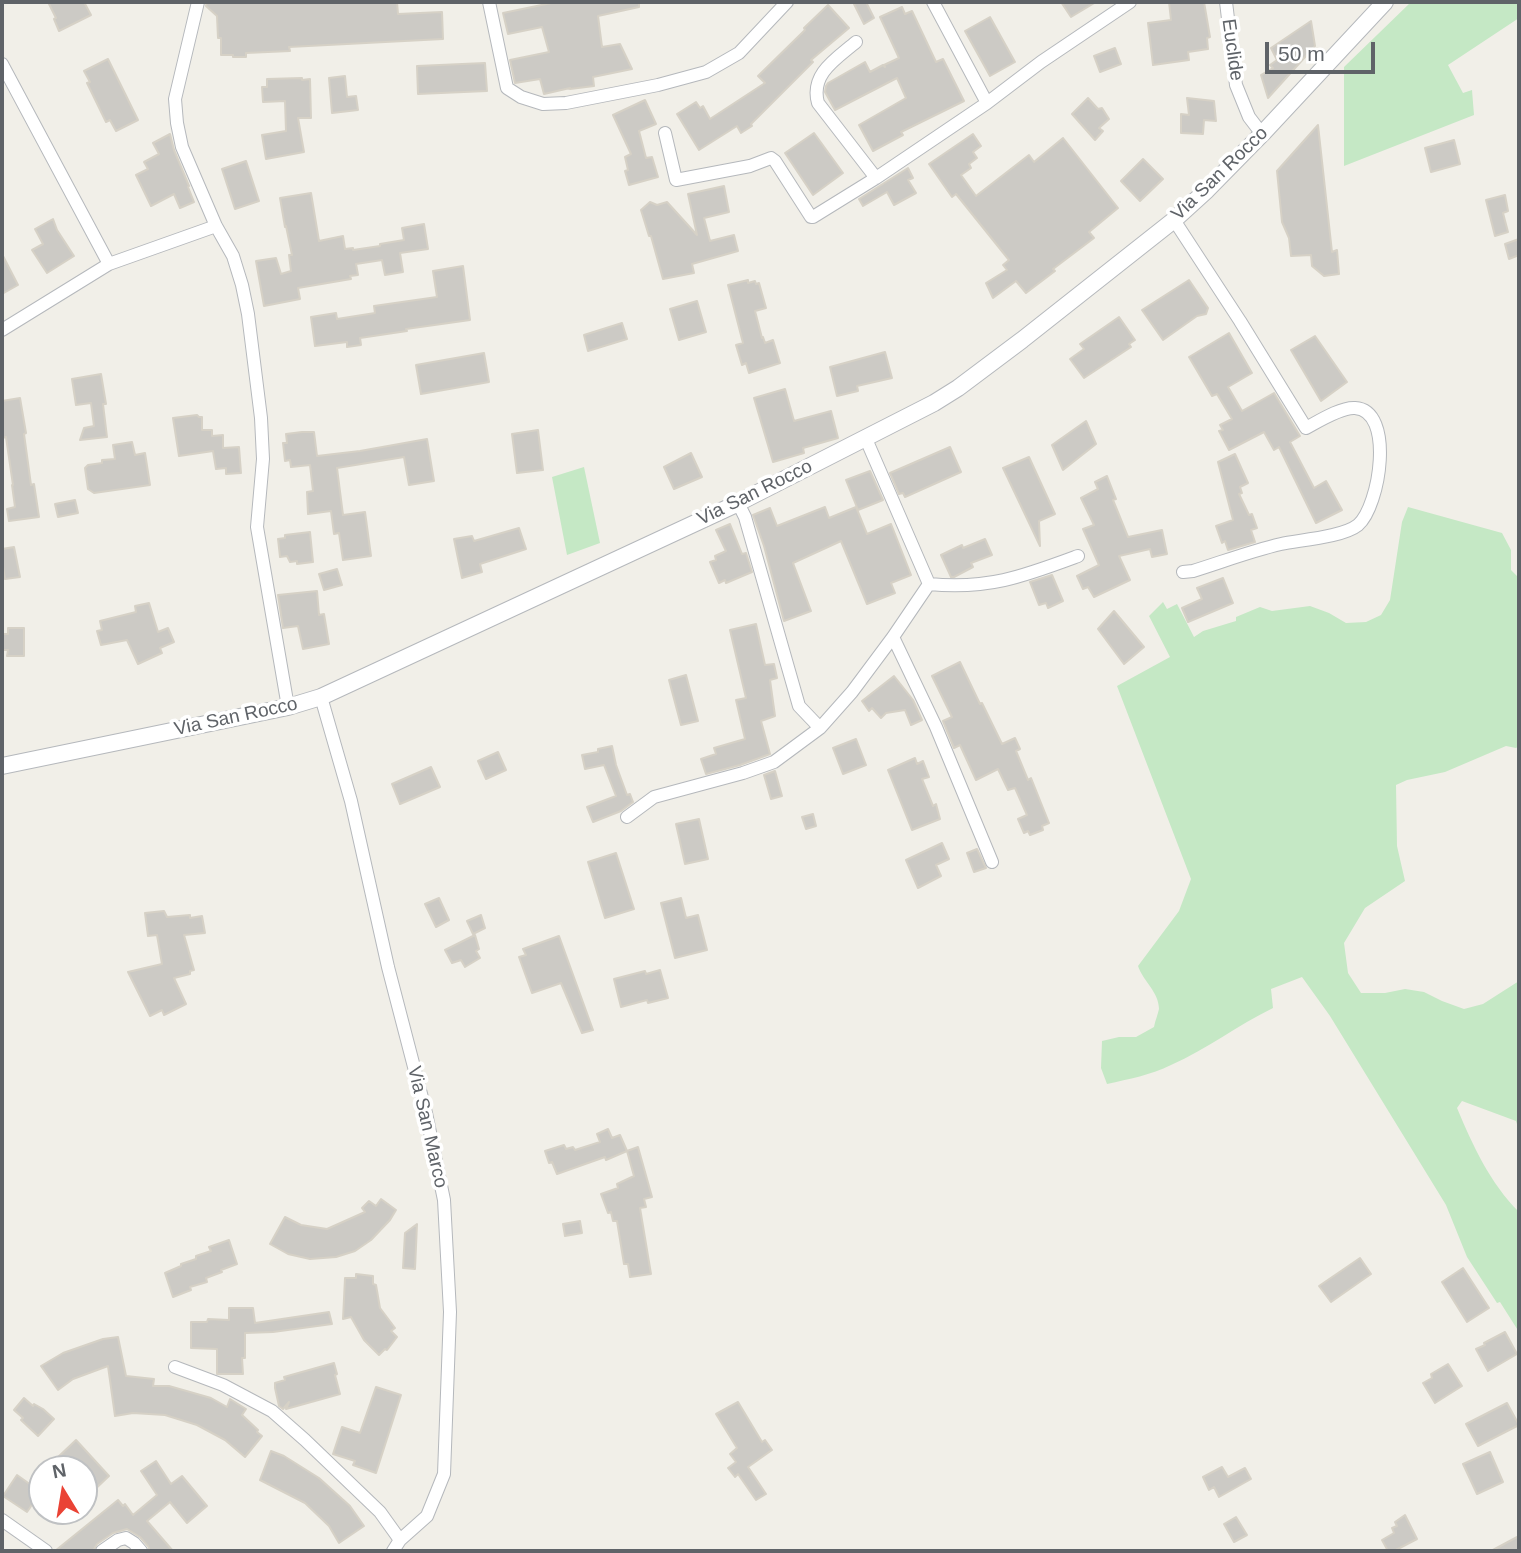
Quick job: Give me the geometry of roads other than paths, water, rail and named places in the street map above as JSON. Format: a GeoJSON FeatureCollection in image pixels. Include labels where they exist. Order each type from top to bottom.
{"type":"FeatureCollection","features":[{"type":"Feature","properties":{"kind":"street"},"geometry":{"type":"LineString","coordinates":[[198,2],[176,99],[177,123],[182,147],[216,226],[233,256],[248,314],[261,418],[263,459],[257,527],[288,706]]}},
{"type":"Feature","properties":{"kind":"street"},"geometry":{"type":"LineString","coordinates":[[489,2],[507,88],[520,97],[543,104],[566,103],[706,72],[739,53],[786,2]]}},
{"type":"Feature","properties":{"kind":"street"},"geometry":{"type":"LineString","coordinates":[[933,2],[987,103]]}},
{"type":"Feature","properties":{"kind":"street"},"geometry":{"type":"LineString","coordinates":[[665,133],[676,180],[750,166],[771,159],[813,217],[987,103],[1041,62],[1130,2]]}},
{"type":"Feature","properties":{"kind":"street","name":"Euclide"},"geometry":{"type":"LineString","coordinates":[[1226,2],[1236,85],[1249,117],[1262,134]]}},
{"type":"Feature","properties":{"kind":"street","name":"Via San Rocco"},"geometry":{"type":"LineString","coordinates":[[2,766],[321,697],[738,503],[934,403],[1023,340],[1174,220],[1262,134],[1385,2]]}},
{"type":"Feature","properties":{"kind":"street"},"geometry":{"type":"LineString","coordinates":[[856,42],[825,69],[816,82],[815,94],[818,103],[876,178]]}},
{"type":"Feature","properties":{"kind":"street"},"geometry":{"type":"LineString","coordinates":[[2,64],[109,264]]}},
{"type":"Feature","properties":{"kind":"street"},"geometry":{"type":"LineString","coordinates":[[1174,220],[1306,428],[1346,408],[1354,407],[1370,415],[1379,435],[1380,475],[1372,505],[1359,524],[1344,532],[1278,545],[1183,572]]}},
{"type":"Feature","properties":{"kind":"street"},"geometry":{"type":"LineString","coordinates":[[2,330],[109,264],[216,226]]}},
{"type":"Feature","properties":{"kind":"street"},"geometry":{"type":"LineString","coordinates":[[866,439],[929,584]]}},
{"type":"Feature","properties":{"kind":"street"},"geometry":{"type":"LineString","coordinates":[[738,503],[745,517],[799,706],[820,728]]}},
{"type":"Feature","properties":{"kind":"street"},"geometry":{"type":"LineString","coordinates":[[929,584],[985,584],[1024,576],[1078,556]]}},
{"type":"Feature","properties":{"kind":"street"},"geometry":{"type":"LineString","coordinates":[[627,817],[654,797],[774,762],[820,728],[852,692],[929,584]]}},
{"type":"Feature","properties":{"kind":"street"},"geometry":{"type":"LineString","coordinates":[[893,637],[936,727],[992,862]]}},
{"type":"Feature","properties":{"kind":"street","name":"Via San Marco"},"geometry":{"type":"LineString","coordinates":[[321,697],[351,801],[387,967],[426,1113],[444,1199],[450,1312],[444,1474],[427,1516],[396,1546]]}},
{"type":"Feature","properties":{"kind":"street"},"geometry":{"type":"LineString","coordinates":[[175,1367],[223,1385],[272,1411],[380,1511],[396,1546]]}},
{"type":"Feature","properties":{"kind":"street"},"geometry":{"type":"LineString","coordinates":[[2,1520],[46,1551]]}},
{"type":"Feature","properties":{"kind":"street"},"geometry":{"type":"LineString","coordinates":[[102,1551],[126,1538],[141,1551]]}}]}
